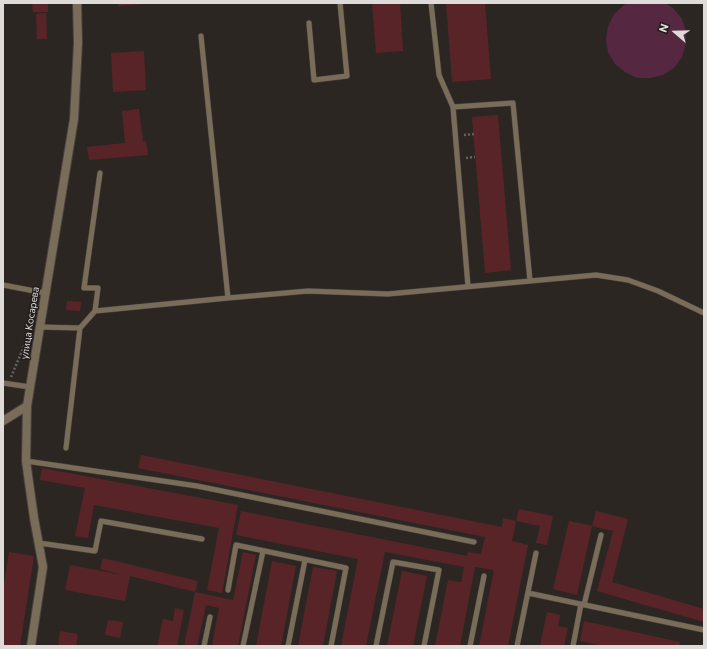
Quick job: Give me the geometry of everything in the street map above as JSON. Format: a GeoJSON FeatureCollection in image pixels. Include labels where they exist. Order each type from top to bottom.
{"type":"FeatureCollection","features":[{"type":"Feature","properties":{"kind":"street","name":"улица Косарева"},"geometry":{"type":"LineString","coordinates":[[30,646],[44,567],[26,461],[27,406],[74,119],[78,43],[78,3]]}},
{"type":"Feature","properties":{"kind":"street"},"geometry":{"type":"LineString","coordinates":[[3,420],[27,406]]}},
{"type":"Feature","properties":{"kind":"lane"},"geometry":{"type":"LineString","coordinates":[[309,23],[314,80],[347,76],[340,3]]}},
{"type":"Feature","properties":{"kind":"lane"},"geometry":{"type":"LineString","coordinates":[[431,3],[439,75],[453,107],[468,286]]}},
{"type":"Feature","properties":{"kind":"lane"},"geometry":{"type":"LineString","coordinates":[[201,36],[228,298]]}},
{"type":"Feature","properties":{"kind":"lane"},"geometry":{"type":"LineString","coordinates":[[453,107],[513,103],[530,281]]}},
{"type":"Feature","properties":{"kind":"lane"},"geometry":{"type":"LineString","coordinates":[[66,448],[80,328],[95,311],[98,288],[84,288],[100,173]]}},
{"type":"Feature","properties":{"kind":"lane"},"geometry":{"type":"LineString","coordinates":[[95,311],[308,291],[388,294],[596,275],[628,280],[658,291],[704,313]]}},
{"type":"Feature","properties":{"kind":"lane"},"geometry":{"type":"LineString","coordinates":[[3,285],[45,293]]}},
{"type":"Feature","properties":{"kind":"lane"},"geometry":{"type":"LineString","coordinates":[[40,327],[80,328]]}},
{"type":"Feature","properties":{"kind":"lane"},"geometry":{"type":"LineString","coordinates":[[5,384],[30,387]]}},
{"type":"Feature","properties":{"kind":"lane"},"geometry":{"type":"LineString","coordinates":[[26,461],[197,486],[474,542]]}},
{"type":"Feature","properties":{"kind":"lane"},"geometry":{"type":"LineString","coordinates":[[39,543],[95,551],[101,521],[202,539]]}},
{"type":"Feature","properties":{"kind":"lane"},"geometry":{"type":"LineString","coordinates":[[573,646],[602,535]]}},
{"type":"Feature","properties":{"kind":"lane"},"geometry":{"type":"LineString","coordinates":[[228,590],[236,545],[346,568],[331,646]]}},
{"type":"Feature","properties":{"kind":"lane"},"geometry":{"type":"LineString","coordinates":[[243,646],[263,551]]}},
{"type":"Feature","properties":{"kind":"lane"},"geometry":{"type":"LineString","coordinates":[[517,646],[536,553]]}},
{"type":"Feature","properties":{"kind":"lane"},"geometry":{"type":"LineString","coordinates":[[288,646],[305,560]]}},
{"type":"Feature","properties":{"kind":"lane"},"geometry":{"type":"LineString","coordinates":[[376,646],[393,562],[439,570],[424,646]]}},
{"type":"Feature","properties":{"kind":"lane"},"geometry":{"type":"LineString","coordinates":[[470,646],[484,576]]}},
{"type":"Feature","properties":{"kind":"lane"},"geometry":{"type":"LineString","coordinates":[[528,593],[704,630]]}},
{"type":"Feature","properties":{"kind":"lane"},"geometry":{"type":"LineString","coordinates":[[204,646],[210,617]]}},
{"type":"Feature","properties":{"kind":"path"},"geometry":{"type":"LineString","coordinates":[[5,384],[25,344],[28,329]]}},
{"type":"Feature","properties":{"kind":"shaded area"},"geometry":{"type":"Polygon","coordinates":[[[628,3],[665,3],[673,8],[682,19],[686,31],[686,44],[682,57],[674,68],[663,75],[650,78],[637,78],[625,72],[615,64],[608,52],[606,39],[608,26],[614,14],[628,3]]]}},
{"type":"Feature","properties":{"kind":"building"},"geometry":{"type":"Polygon","coordinates":[[[32,3],[48,3],[48,12],[33,12],[32,3]]]}},
{"type":"Feature","properties":{"kind":"building"},"geometry":{"type":"Polygon","coordinates":[[[118,3],[144,3],[144,4],[118,6],[118,3]]]}},
{"type":"Feature","properties":{"kind":"building"},"geometry":{"type":"Polygon","coordinates":[[[372,3],[400,3],[403,51],[376,53],[372,3]]]}},
{"type":"Feature","properties":{"kind":"building"},"geometry":{"type":"Polygon","coordinates":[[[446,3],[485,3],[491,79],[452,82],[446,3]]]}},
{"type":"Feature","properties":{"kind":"building"},"geometry":{"type":"Polygon","coordinates":[[[46,13],[47,39],[37,39],[36,14],[46,13]]]}},
{"type":"Feature","properties":{"kind":"building"},"geometry":{"type":"Polygon","coordinates":[[[144,51],[146,90],[113,92],[111,53],[144,51]]]}},
{"type":"Feature","properties":{"kind":"building"},"geometry":{"type":"Polygon","coordinates":[[[139,109],[143,142],[146,141],[148,155],[89,160],[87,147],[125,143],[122,111],[139,109]]]}},
{"type":"Feature","properties":{"kind":"building"},"geometry":{"type":"Polygon","coordinates":[[[498,115],[511,270],[485,273],[472,117],[498,115]]]}},
{"type":"Feature","properties":{"kind":"building"},"geometry":{"type":"Polygon","coordinates":[[[67,301],[81,302],[80,311],[66,310],[67,301]]]}},
{"type":"Feature","properties":{"kind":"building"},"geometry":{"type":"Polygon","coordinates":[[[141,455],[502,527],[503,518],[516,521],[512,541],[528,545],[508,646],[479,646],[494,570],[475,567],[460,646],[435,646],[448,580],[461,582],[464,567],[385,552],[366,646],[341,646],[358,559],[236,535],[241,511],[467,556],[468,552],[481,554],[485,537],[138,468],[141,455]]]}},
{"type":"Feature","properties":{"kind":"building"},"geometry":{"type":"Polygon","coordinates":[[[42,468],[238,505],[222,593],[207,590],[219,528],[94,505],[88,538],[75,536],[85,488],[40,480],[42,468]]]}},
{"type":"Feature","properties":{"kind":"building"},"geometry":{"type":"Polygon","coordinates":[[[519,509],[553,516],[547,545],[536,543],[540,526],[516,521],[519,509]]]}},
{"type":"Feature","properties":{"kind":"building"},"geometry":{"type":"Polygon","coordinates":[[[596,511],[628,519],[612,582],[704,609],[704,622],[597,591],[613,531],[592,526],[596,511]]]}},
{"type":"Feature","properties":{"kind":"building"},"geometry":{"type":"Polygon","coordinates":[[[569,521],[592,526],[577,595],[553,589],[569,521]]]}},
{"type":"Feature","properties":{"kind":"building"},"geometry":{"type":"Polygon","coordinates":[[[9,552],[34,556],[20,646],[3,646],[3,590],[9,552]]]}},
{"type":"Feature","properties":{"kind":"building"},"geometry":{"type":"Polygon","coordinates":[[[243,552],[256,555],[238,646],[212,646],[219,608],[206,605],[197,646],[184,646],[195,592],[233,600],[243,552]]]}},
{"type":"Feature","properties":{"kind":"building"},"geometry":{"type":"Polygon","coordinates":[[[103,558],[198,581],[195,592],[130,576],[125,601],[65,590],[70,565],[122,575],[100,569],[103,558]]]}},
{"type":"Feature","properties":{"kind":"building"},"geometry":{"type":"Polygon","coordinates":[[[272,561],[296,566],[281,646],[256,646],[272,561]]]}},
{"type":"Feature","properties":{"kind":"building"},"geometry":{"type":"Polygon","coordinates":[[[313,567],[337,571],[323,646],[298,646],[313,567]]]}},
{"type":"Feature","properties":{"kind":"building"},"geometry":{"type":"Polygon","coordinates":[[[402,571],[427,576],[413,646],[387,646],[402,571]]]}},
{"type":"Feature","properties":{"kind":"building"},"geometry":{"type":"Polygon","coordinates":[[[175,608],[184,610],[177,646],[157,646],[163,619],[173,621],[175,608]]]}},
{"type":"Feature","properties":{"kind":"building"},"geometry":{"type":"Polygon","coordinates":[[[547,612],[560,615],[558,626],[568,628],[564,646],[540,646],[547,612]]]}},
{"type":"Feature","properties":{"kind":"building"},"geometry":{"type":"Polygon","coordinates":[[[108,620],[123,622],[120,638],[105,635],[108,620]]]}},
{"type":"Feature","properties":{"kind":"building"},"geometry":{"type":"Polygon","coordinates":[[[584,621],[680,642],[679,646],[603,646],[580,641],[584,621]]]}},
{"type":"Feature","properties":{"kind":"building"},"geometry":{"type":"Polygon","coordinates":[[[60,631],[78,634],[76,646],[58,646],[60,631]]]}}]}
